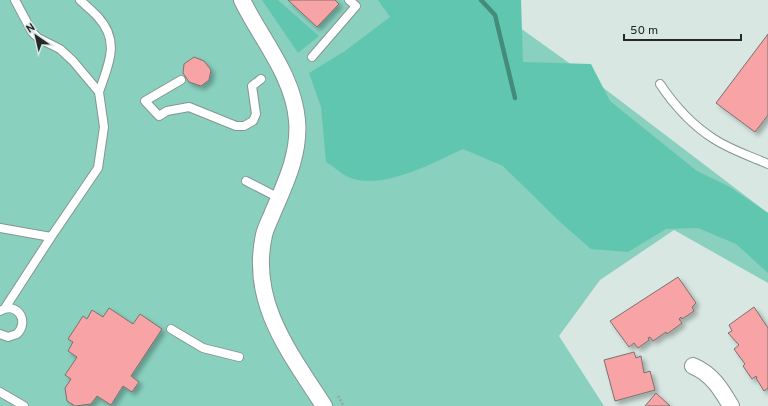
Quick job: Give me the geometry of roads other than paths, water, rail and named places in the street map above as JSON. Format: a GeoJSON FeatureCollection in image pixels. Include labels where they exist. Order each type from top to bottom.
{"type":"FeatureCollection","features":[{"type":"Feature","properties":{"kind":"street"},"geometry":{"type":"LineString","coordinates":[[242,0],[293,94],[297,120],[298,143],[290,172],[264,234],[262,252],[262,280],[265,302],[272,321],[324,406]]}},
{"type":"Feature","properties":{"kind":"street"},"geometry":{"type":"LineString","coordinates":[[693,366],[703,370],[713,378],[731,406]]}},
{"type":"Feature","properties":{"kind":"lane"},"geometry":{"type":"LineString","coordinates":[[14,0],[32,32],[38,38],[60,49],[73,61],[99,92]]}},
{"type":"Feature","properties":{"kind":"lane"},"geometry":{"type":"LineString","coordinates":[[3,310],[98,168],[104,126],[99,92],[112,47],[111,39],[99,18],[80,0]]}},
{"type":"Feature","properties":{"kind":"lane"},"geometry":{"type":"LineString","coordinates":[[312,57],[356,6],[349,0]]}},
{"type":"Feature","properties":{"kind":"lane"},"geometry":{"type":"LineString","coordinates":[[181,80],[145,101],[159,116],[167,111],[190,107],[236,126],[244,126],[253,121],[256,114],[252,86],[261,78]]}},
{"type":"Feature","properties":{"kind":"lane"},"geometry":{"type":"LineString","coordinates":[[660,84],[669,98],[694,123],[714,139],[768,164]]}},
{"type":"Feature","properties":{"kind":"lane"},"geometry":{"type":"LineString","coordinates":[[246,181],[279,198]]}},
{"type":"Feature","properties":{"kind":"lane"},"geometry":{"type":"LineString","coordinates":[[0,228],[51,237]]}},
{"type":"Feature","properties":{"kind":"lane"},"geometry":{"type":"LineString","coordinates":[[1,337],[13,336],[17,334],[23,326],[22,316],[19,312],[15,309],[3,310]]}},
{"type":"Feature","properties":{"kind":"lane"},"geometry":{"type":"LineString","coordinates":[[171,329],[203,348],[239,357]]}},
{"type":"Feature","properties":{"kind":"lane"},"geometry":{"type":"LineString","coordinates":[[0,392],[24,406]]}},
{"type":"Feature","properties":{"kind":"waterway"},"geometry":{"type":"LineString","coordinates":[[481,0],[495,15],[515,98]]}}]}
